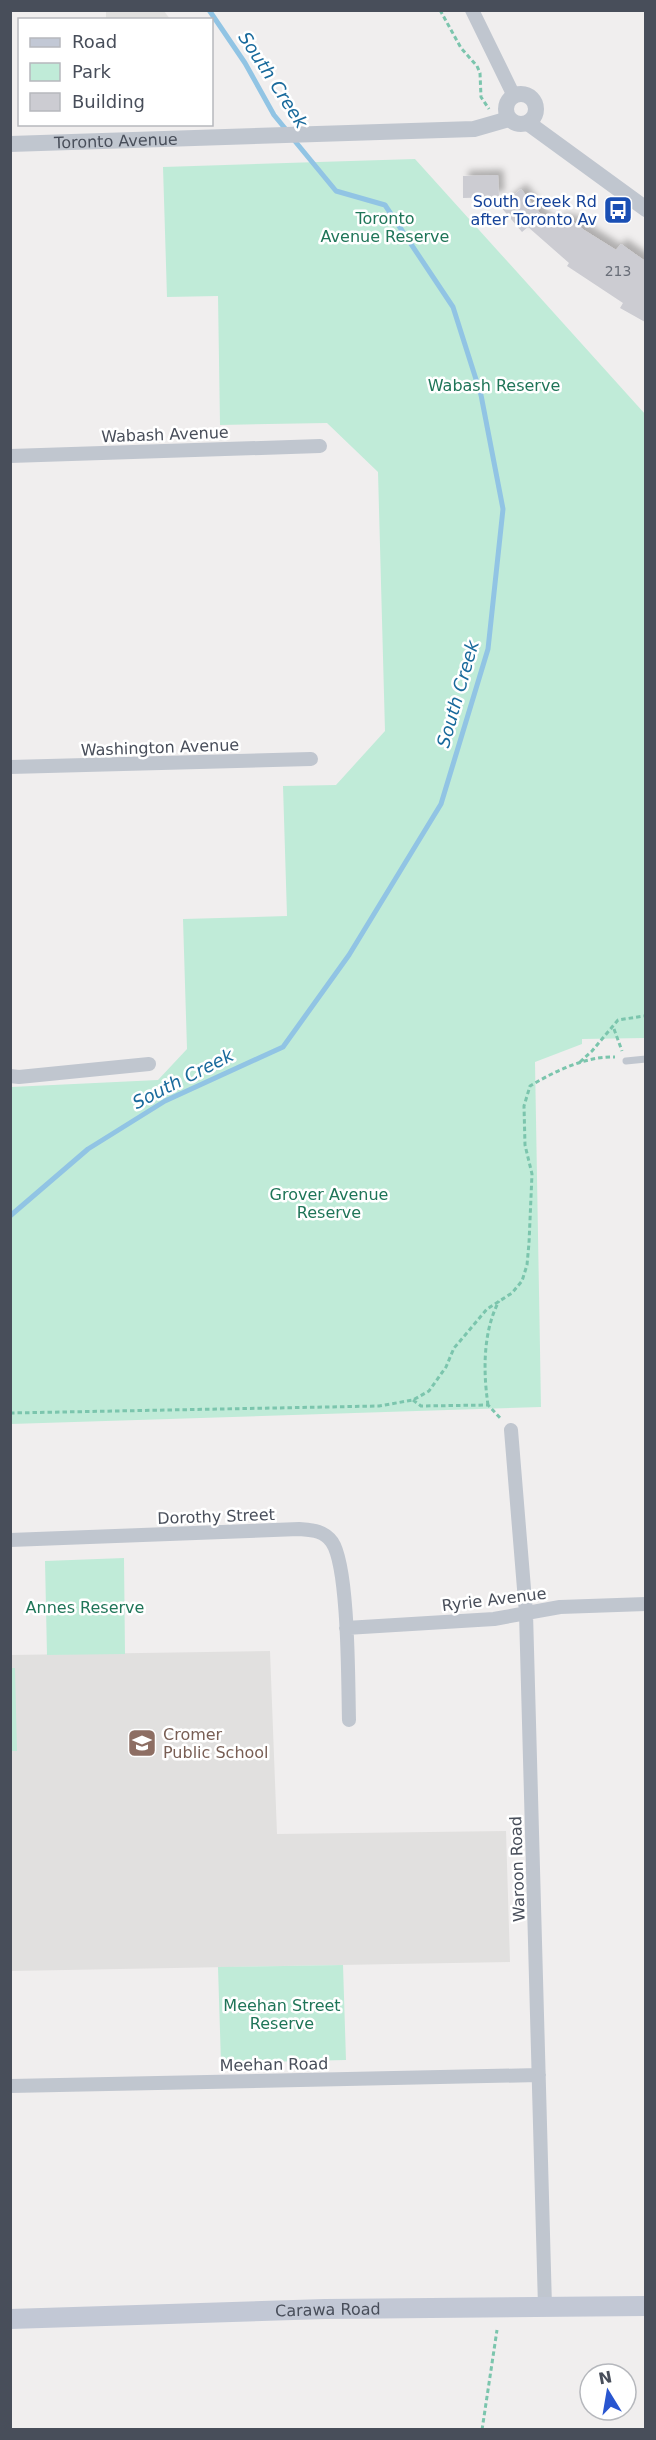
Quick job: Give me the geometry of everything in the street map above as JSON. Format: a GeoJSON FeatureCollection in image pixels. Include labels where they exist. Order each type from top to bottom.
{"type":"FeatureCollection","features":[{"type":"Feature","properties":{"kind":"main road","name":"Carawa Road"},"geometry":{"type":"LineString","coordinates":[[10,2319],[325,2309],[645,2306]]}},
{"type":"Feature","properties":{"kind":"street"},"geometry":{"type":"LineString","coordinates":[[472,10],[514,96]]}},
{"type":"Feature","properties":{"kind":"street"},"geometry":{"type":"LineString","coordinates":[[528,123],[535,115],[534,100],[525,94],[514,96],[510,99],[504,121],[518,124],[528,123],[645,209]]}},
{"type":"Feature","properties":{"kind":"street","name":"Toronto Avenue"},"geometry":{"type":"LineString","coordinates":[[10,144],[474,129],[504,121]]}},
{"type":"Feature","properties":{"kind":"street","name":"Wabash Avenue"},"geometry":{"type":"LineString","coordinates":[[10,456],[320,446]]}},
{"type":"Feature","properties":{"kind":"street","name":"Washington Avenue"},"geometry":{"type":"LineString","coordinates":[[10,767],[311,759]]}},
{"type":"Feature","properties":{"kind":"street"},"geometry":{"type":"LineString","coordinates":[[10,1076],[149,1064]]}},
{"type":"Feature","properties":{"kind":"street","name":"Waroon Road"},"geometry":{"type":"LineString","coordinates":[[511,1430],[526,1613],[545,2307]]}},
{"type":"Feature","properties":{"kind":"street","name":"Dorothy Street"},"geometry":{"type":"LineString","coordinates":[[10,1540],[299,1529],[318,1531],[332,1542],[337,1557],[346,1628],[349,1720]]}},
{"type":"Feature","properties":{"kind":"street","name":"Ryrie Avenue"},"geometry":{"type":"LineString","coordinates":[[346,1628],[494,1618],[560,1607],[645,1604]]}},
{"type":"Feature","properties":{"kind":"street","name":"Meehan Road"},"geometry":{"type":"LineString","coordinates":[[10,2086],[539,2075]]}},
{"type":"Feature","properties":{"kind":"lane"},"geometry":{"type":"LineString","coordinates":[[626,1061],[645,1059]]}},
{"type":"Feature","properties":{"kind":"path"},"geometry":{"type":"LineString","coordinates":[[440,10],[461,48],[477,66],[480,73],[481,97],[504,121]]}},
{"type":"Feature","properties":{"kind":"path"},"geometry":{"type":"LineString","coordinates":[[579,1063],[614,1028],[618,1020],[644,1016]]}},
{"type":"Feature","properties":{"kind":"path"},"geometry":{"type":"LineString","coordinates":[[614,1028],[626,1061]]}},
{"type":"Feature","properties":{"kind":"path"},"geometry":{"type":"LineString","coordinates":[[10,1413],[379,1406],[413,1400],[429,1391],[446,1367],[454,1348],[488,1309],[512,1293],[522,1281],[527,1265],[532,1180],[525,1145],[524,1106],[530,1086],[551,1073],[579,1063],[613,1056],[626,1061]]}},
{"type":"Feature","properties":{"kind":"path"},"geometry":{"type":"LineString","coordinates":[[500,1299],[495,1309],[486,1344],[488,1404],[511,1430]]}},
{"type":"Feature","properties":{"kind":"path"},"geometry":{"type":"LineString","coordinates":[[413,1400],[422,1406],[488,1404]]}},
{"type":"Feature","properties":{"kind":"path"},"geometry":{"type":"LineString","coordinates":[[482,2430],[497,2330]]}},
{"type":"Feature","properties":{"kind":"shaded area"},"geometry":{"type":"Polygon","coordinates":[[[106,11],[164,11],[169,18],[106,18],[106,11]]]}},
{"type":"Feature","properties":{"kind":"shaded area","name":"Cromer Public School"},"geometry":{"type":"Polygon","coordinates":[[[270,1651],[277,1834],[506,1831],[510,1962],[11,1971],[10,1655],[270,1651]]]}},
{"type":"Feature","properties":{"kind":"green space","name":"Grover Avenue Reserve"},"geometry":{"type":"Polygon","coordinates":[[[415,159],[645,414],[645,1038],[582,1039],[582,1044],[535,1062],[541,1407],[11,1424],[11,1087],[158,1080],[187,1049],[183,919],[287,916],[283,786],[336,785],[385,731],[378,472],[327,423],[220,425],[218,296],[167,297],[163,167],[415,159]]]}},
{"type":"Feature","properties":{"kind":"green space","name":"Annes Reserve"},"geometry":{"type":"Polygon","coordinates":[[[124,1558],[125,1654],[47,1655],[45,1561],[124,1558]]]}},
{"type":"Feature","properties":{"kind":"green space"},"geometry":{"type":"Polygon","coordinates":[[[11,1668],[15,1668],[17,1751],[11,1751],[11,1668]]]}},
{"type":"Feature","properties":{"kind":"green space","name":"Meehan Street Reserve"},"geometry":{"type":"Polygon","coordinates":[[[343,1965],[346,2060],[221,2063],[218,1967],[343,1965]]]}},
{"type":"Feature","properties":{"kind":"building"},"geometry":{"type":"Polygon","coordinates":[[[498,175],[499,197],[463,198],[463,176],[498,175]]]}},
{"type":"Feature","properties":{"kind":"building"},"geometry":{"type":"Polygon","coordinates":[[[521,189],[543,217],[554,226],[562,217],[568,222],[570,219],[616,250],[621,244],[645,261],[645,322],[620,308],[623,303],[567,266],[569,263],[528,227],[522,232],[500,206],[521,189]]]}},
{"type":"Feature","properties":{"kind":"waterway","name":"South Creek"},"geometry":{"type":"LineString","coordinates":[[209,10],[245,63],[274,115],[288,132]]}},
{"type":"Feature","properties":{"kind":"waterway","name":"South Creek"},"geometry":{"type":"LineString","coordinates":[[10,1216],[88,1149],[165,1101],[283,1047],[349,955],[441,804],[488,649],[503,509],[481,395],[453,307],[385,205],[336,191],[294,140]]}},
{"type":"Feature","properties":{"kind":"place","name":"South Creek Rd after Toronto Av"},"geometry":{"type":"Point","coordinates":[618,210]}},
{"type":"Feature","properties":{"kind":"place","name":"Cromer Public School"},"geometry":{"type":"Point","coordinates":[142,1743]}},
{"type":"Feature","properties":{"kind":"park label","name":"Toronto Avenue Reserve"},"geometry":{"type":"Point","coordinates":[385,227]}},
{"type":"Feature","properties":{"kind":"park label","name":"Wabash Reserve"},"geometry":{"type":"Point","coordinates":[494,385]}}]}
